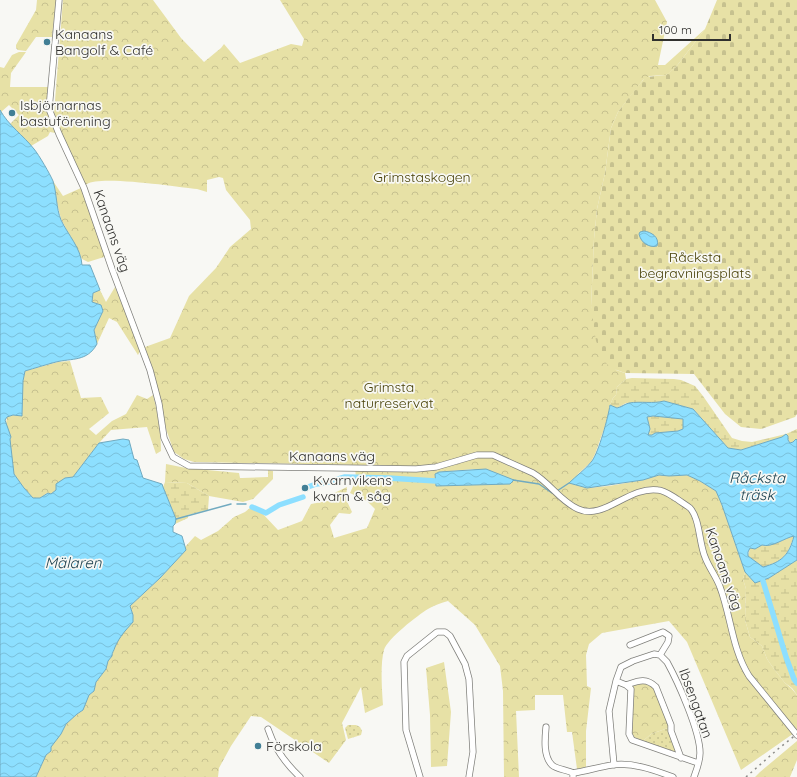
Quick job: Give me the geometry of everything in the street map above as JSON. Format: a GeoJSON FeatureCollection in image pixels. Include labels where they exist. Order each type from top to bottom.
{"type":"FeatureCollection","features":[{"type":"Feature","properties":{"kind":"street","name":"Kanaans väg"},"geometry":{"type":"LineString","coordinates":[[59,0],[49,109],[84,188],[112,269],[150,370],[160,404],[164,438],[173,457],[189,466],[416,469],[436,467],[477,455],[493,455],[533,473],[556,493],[578,509],[591,512],[600,510],[633,493],[647,489],[661,490],[673,496],[690,509],[695,517],[704,556],[720,587],[743,666],[749,676],[797,734]]}},
{"type":"Feature","properties":{"kind":"street"},"geometry":{"type":"LineString","coordinates":[[420,777],[406,730],[404,662],[407,656],[437,632],[445,632],[450,636],[464,664],[469,679],[473,752],[469,777]]}},
{"type":"Feature","properties":{"kind":"street"},"geometry":{"type":"LineString","coordinates":[[614,765],[609,710],[621,667],[654,654],[660,655],[668,642],[669,636],[663,632],[630,645]]}},
{"type":"Feature","properties":{"kind":"street","name":"Ibsengatan"},"geometry":{"type":"LineString","coordinates":[[660,655],[671,668],[698,738],[700,753],[694,777]]}},
{"type":"Feature","properties":{"kind":"street"},"geometry":{"type":"LineString","coordinates":[[626,685],[642,679],[656,686],[671,725],[681,758]]}},
{"type":"Feature","properties":{"kind":"street"},"geometry":{"type":"LineString","coordinates":[[616,681],[631,689],[630,734],[632,740],[698,763]]}},
{"type":"Feature","properties":{"kind":"street"},"geometry":{"type":"LineString","coordinates":[[546,727],[546,748],[549,761],[552,766],[573,775],[614,765],[627,765],[646,768],[673,777]]}},
{"type":"Feature","properties":{"kind":"street"},"geometry":{"type":"LineString","coordinates":[[268,729],[276,747],[300,777]]}},
{"type":"Feature","properties":{"kind":"green space"},"geometry":{"type":"Polygon","coordinates":[[[37,0],[56,0],[52,37],[36,37],[26,51],[18,50],[16,45],[36,10],[37,0]]]}},
{"type":"Feature","properties":{"kind":"green space","name":"Grimstaskogen"},"geometry":{"type":"Polygon","coordinates":[[[63,0],[153,0],[181,38],[204,62],[224,44],[240,63],[291,44],[302,46],[304,39],[280,0],[655,0],[667,22],[658,65],[665,65],[705,29],[676,67],[669,73],[666,75],[650,76],[643,80],[618,112],[611,128],[605,173],[597,209],[591,306],[616,370],[625,373],[626,379],[617,387],[616,395],[610,405],[608,418],[595,454],[591,462],[578,474],[574,484],[587,488],[643,480],[659,475],[687,475],[716,491],[745,572],[743,579],[746,589],[745,620],[750,637],[762,646],[767,659],[774,669],[797,695],[797,731],[741,770],[687,642],[669,621],[602,633],[589,644],[586,655],[587,686],[591,688],[586,731],[586,767],[577,769],[572,732],[567,732],[563,695],[535,695],[535,710],[516,711],[519,777],[504,777],[503,691],[500,666],[475,625],[448,601],[423,612],[403,628],[386,645],[382,662],[383,705],[365,713],[361,687],[342,723],[346,740],[329,763],[261,717],[251,716],[231,746],[219,768],[218,777],[36,777],[46,755],[51,751],[50,747],[61,734],[66,724],[83,710],[89,695],[94,691],[96,682],[106,669],[117,641],[133,615],[130,606],[160,578],[186,550],[185,547],[195,536],[201,540],[218,531],[234,517],[250,508],[262,513],[278,530],[302,521],[311,504],[333,500],[332,494],[347,487],[346,499],[352,512],[350,514],[339,513],[330,525],[334,538],[367,528],[375,509],[367,501],[350,493],[356,480],[355,465],[194,462],[184,459],[174,452],[166,429],[155,377],[145,347],[170,338],[189,296],[216,268],[230,247],[251,229],[250,220],[226,190],[223,178],[219,177],[207,180],[207,192],[197,189],[140,182],[107,181],[86,184],[83,189],[105,254],[104,257],[88,262],[82,259],[61,219],[56,199],[53,181],[63,196],[81,188],[61,134],[50,132],[48,136],[31,146],[10,124],[19,115],[9,105],[1,112],[0,110],[0,67],[4,68],[12,55],[19,52],[26,52],[11,73],[10,87],[48,87],[46,107],[54,113],[63,0]],[[475,469],[439,472],[435,474],[436,485],[475,469]]]}},
{"type":"Feature","properties":{"kind":"green space","name":"Råcksta begravningsplats"},"geometry":{"type":"Polygon","coordinates":[[[717,0],[797,0],[797,414],[795,417],[761,429],[741,427],[725,414],[694,374],[625,373],[611,368],[606,363],[596,341],[591,306],[597,209],[605,173],[611,128],[618,112],[646,77],[666,75],[676,67],[705,29],[717,0]]]}},
{"type":"Feature","properties":{"kind":"green space"},"geometry":{"type":"Polygon","coordinates":[[[115,287],[141,349],[138,355],[117,322],[109,318],[97,344],[94,330],[103,311],[92,302],[93,293],[100,290],[106,302],[115,287]]]}},
{"type":"Feature","properties":{"kind":"green space"},"geometry":{"type":"Polygon","coordinates":[[[70,361],[81,398],[101,397],[109,413],[89,429],[96,435],[112,421],[126,414],[137,395],[147,399],[153,395],[159,423],[161,451],[156,454],[147,427],[111,430],[73,477],[65,478],[57,484],[56,490],[51,494],[47,493],[40,498],[33,498],[14,474],[9,439],[11,437],[6,424],[7,417],[13,415],[22,416],[23,381],[25,371],[58,362],[70,361]]]}},
{"type":"Feature","properties":{"kind":"green space"},"geometry":{"type":"Polygon","coordinates":[[[626,379],[674,379],[681,380],[695,386],[732,438],[752,442],[786,434],[782,437],[741,450],[728,448],[693,409],[664,401],[657,403],[626,403],[617,408],[610,405],[616,395],[617,387],[626,379]]]}},
{"type":"Feature","properties":{"kind":"green space"},"geometry":{"type":"Polygon","coordinates":[[[653,416],[683,419],[683,429],[678,431],[655,433],[647,436],[650,429],[647,417],[653,416]]]}},
{"type":"Feature","properties":{"kind":"green space"},"geometry":{"type":"Polygon","coordinates":[[[797,429],[797,440],[790,443],[786,434],[797,429]]]}},
{"type":"Feature","properties":{"kind":"green space"},"geometry":{"type":"Polygon","coordinates":[[[166,464],[186,468],[239,473],[240,478],[268,477],[268,470],[273,471],[273,479],[253,499],[243,502],[209,496],[187,483],[165,482],[166,464]]]}},
{"type":"Feature","properties":{"kind":"green space"},"geometry":{"type":"Polygon","coordinates":[[[165,482],[187,483],[209,496],[208,510],[188,515],[188,518],[175,524],[176,519],[163,487],[165,482]]]}},
{"type":"Feature","properties":{"kind":"green space"},"geometry":{"type":"Polygon","coordinates":[[[794,536],[787,552],[775,563],[763,567],[748,556],[750,548],[755,549],[762,545],[766,546],[774,544],[794,536]]]}},
{"type":"Feature","properties":{"kind":"green space"},"geometry":{"type":"Polygon","coordinates":[[[797,560],[797,695],[774,669],[767,659],[762,646],[750,637],[745,620],[746,589],[743,579],[745,572],[755,583],[769,578],[797,560]]]}},
{"type":"Feature","properties":{"kind":"green space"},"geometry":{"type":"Polygon","coordinates":[[[444,662],[451,712],[447,766],[431,767],[430,715],[426,668],[444,662]]]}},
{"type":"Feature","properties":{"kind":"green space"},"geometry":{"type":"Polygon","coordinates":[[[642,681],[655,687],[669,725],[668,728],[651,734],[643,741],[634,737],[632,733],[634,693],[632,685],[642,681]]]}},
{"type":"Feature","properties":{"kind":"green space"},"geometry":{"type":"Polygon","coordinates":[[[348,725],[356,725],[360,727],[362,731],[361,735],[348,739],[345,728],[348,725]]]}},
{"type":"Feature","properties":{"kind":"green space"},"geometry":{"type":"Polygon","coordinates":[[[668,728],[677,753],[643,741],[651,734],[668,728]]]}},
{"type":"Feature","properties":{"kind":"green space"},"geometry":{"type":"Polygon","coordinates":[[[797,741],[797,760],[790,777],[755,777],[760,772],[797,741]]]}},
{"type":"Feature","properties":{"kind":"water","name":"Mälaren"},"geometry":{"type":"Polygon","coordinates":[[[0,110],[34,149],[52,178],[61,220],[77,247],[82,265],[90,265],[100,290],[93,293],[92,302],[101,305],[103,311],[94,330],[97,344],[89,354],[84,357],[56,362],[25,371],[23,381],[22,416],[13,415],[7,417],[5,420],[11,437],[14,474],[33,498],[40,498],[48,493],[51,494],[56,490],[56,484],[65,478],[73,477],[99,443],[123,439],[129,440],[134,459],[137,460],[143,478],[162,484],[176,519],[173,526],[173,532],[182,536],[186,550],[160,578],[130,606],[133,615],[133,622],[119,640],[112,656],[108,661],[106,669],[96,682],[94,691],[89,695],[83,710],[66,724],[61,734],[51,747],[51,751],[46,755],[36,777],[0,777],[0,110]]]}},
{"type":"Feature","properties":{"kind":"water"},"geometry":{"type":"Polygon","coordinates":[[[640,232],[649,232],[656,238],[658,243],[657,246],[651,246],[643,242],[639,234],[640,232]]]}},
{"type":"Feature","properties":{"kind":"water","name":"Råcksta träsk"},"geometry":{"type":"Polygon","coordinates":[[[664,401],[693,409],[728,448],[741,450],[782,437],[786,434],[790,443],[796,439],[797,440],[797,560],[769,578],[755,583],[745,572],[716,491],[687,475],[659,475],[643,480],[587,488],[569,483],[587,467],[595,456],[603,434],[610,405],[617,408],[629,403],[664,401]],[[653,416],[647,417],[650,429],[648,435],[683,429],[683,419],[653,416]],[[794,536],[774,544],[766,546],[762,545],[755,549],[750,548],[748,556],[763,567],[775,563],[787,553],[794,536]]]}},
{"type":"Feature","properties":{"kind":"water"},"geometry":{"type":"Polygon","coordinates":[[[486,469],[514,480],[510,484],[436,486],[435,474],[439,472],[486,469]]]}},
{"type":"Feature","properties":{"kind":"waterway"},"geometry":{"type":"LineString","coordinates":[[308,487],[345,477],[436,481]]}},
{"type":"Feature","properties":{"kind":"waterway"},"geometry":{"type":"LineString","coordinates":[[513,480],[539,484],[552,493]]}},
{"type":"Feature","properties":{"kind":"waterway"},"geometry":{"type":"LineString","coordinates":[[557,491],[569,483]]}},
{"type":"Feature","properties":{"kind":"waterway"},"geometry":{"type":"LineString","coordinates":[[252,507],[266,513],[279,505],[303,497]]}},
{"type":"Feature","properties":{"kind":"waterway"},"geometry":{"type":"LineString","coordinates":[[176,519],[231,504]]}},
{"type":"Feature","properties":{"kind":"waterway"},"geometry":{"type":"LineString","coordinates":[[237,504],[246,504]]}},
{"type":"Feature","properties":{"kind":"waterway"},"geometry":{"type":"LineString","coordinates":[[763,581],[786,657],[794,679],[797,683]]}},
{"type":"Feature","properties":{"kind":"railway"},"geometry":{"type":"LineString","coordinates":[[746,777],[797,734]]}},
{"type":"Feature","properties":{"kind":"place","name":"Kanaans Bangolf & Café"},"geometry":{"type":"Point","coordinates":[47,42]}},
{"type":"Feature","properties":{"kind":"place","name":"Isbjörnarnas bastuförening"},"geometry":{"type":"Point","coordinates":[12,113]}},
{"type":"Feature","properties":{"kind":"place","name":"Kvarnvikens kvarn & såg"},"geometry":{"type":"Point","coordinates":[305,488]}},
{"type":"Feature","properties":{"kind":"place","name":"Förskola"},"geometry":{"type":"Point","coordinates":[258,746]}},
{"type":"Feature","properties":{"kind":"park label","name":"Grimsta naturreservat"},"geometry":{"type":"Point","coordinates":[389,396]}}]}
